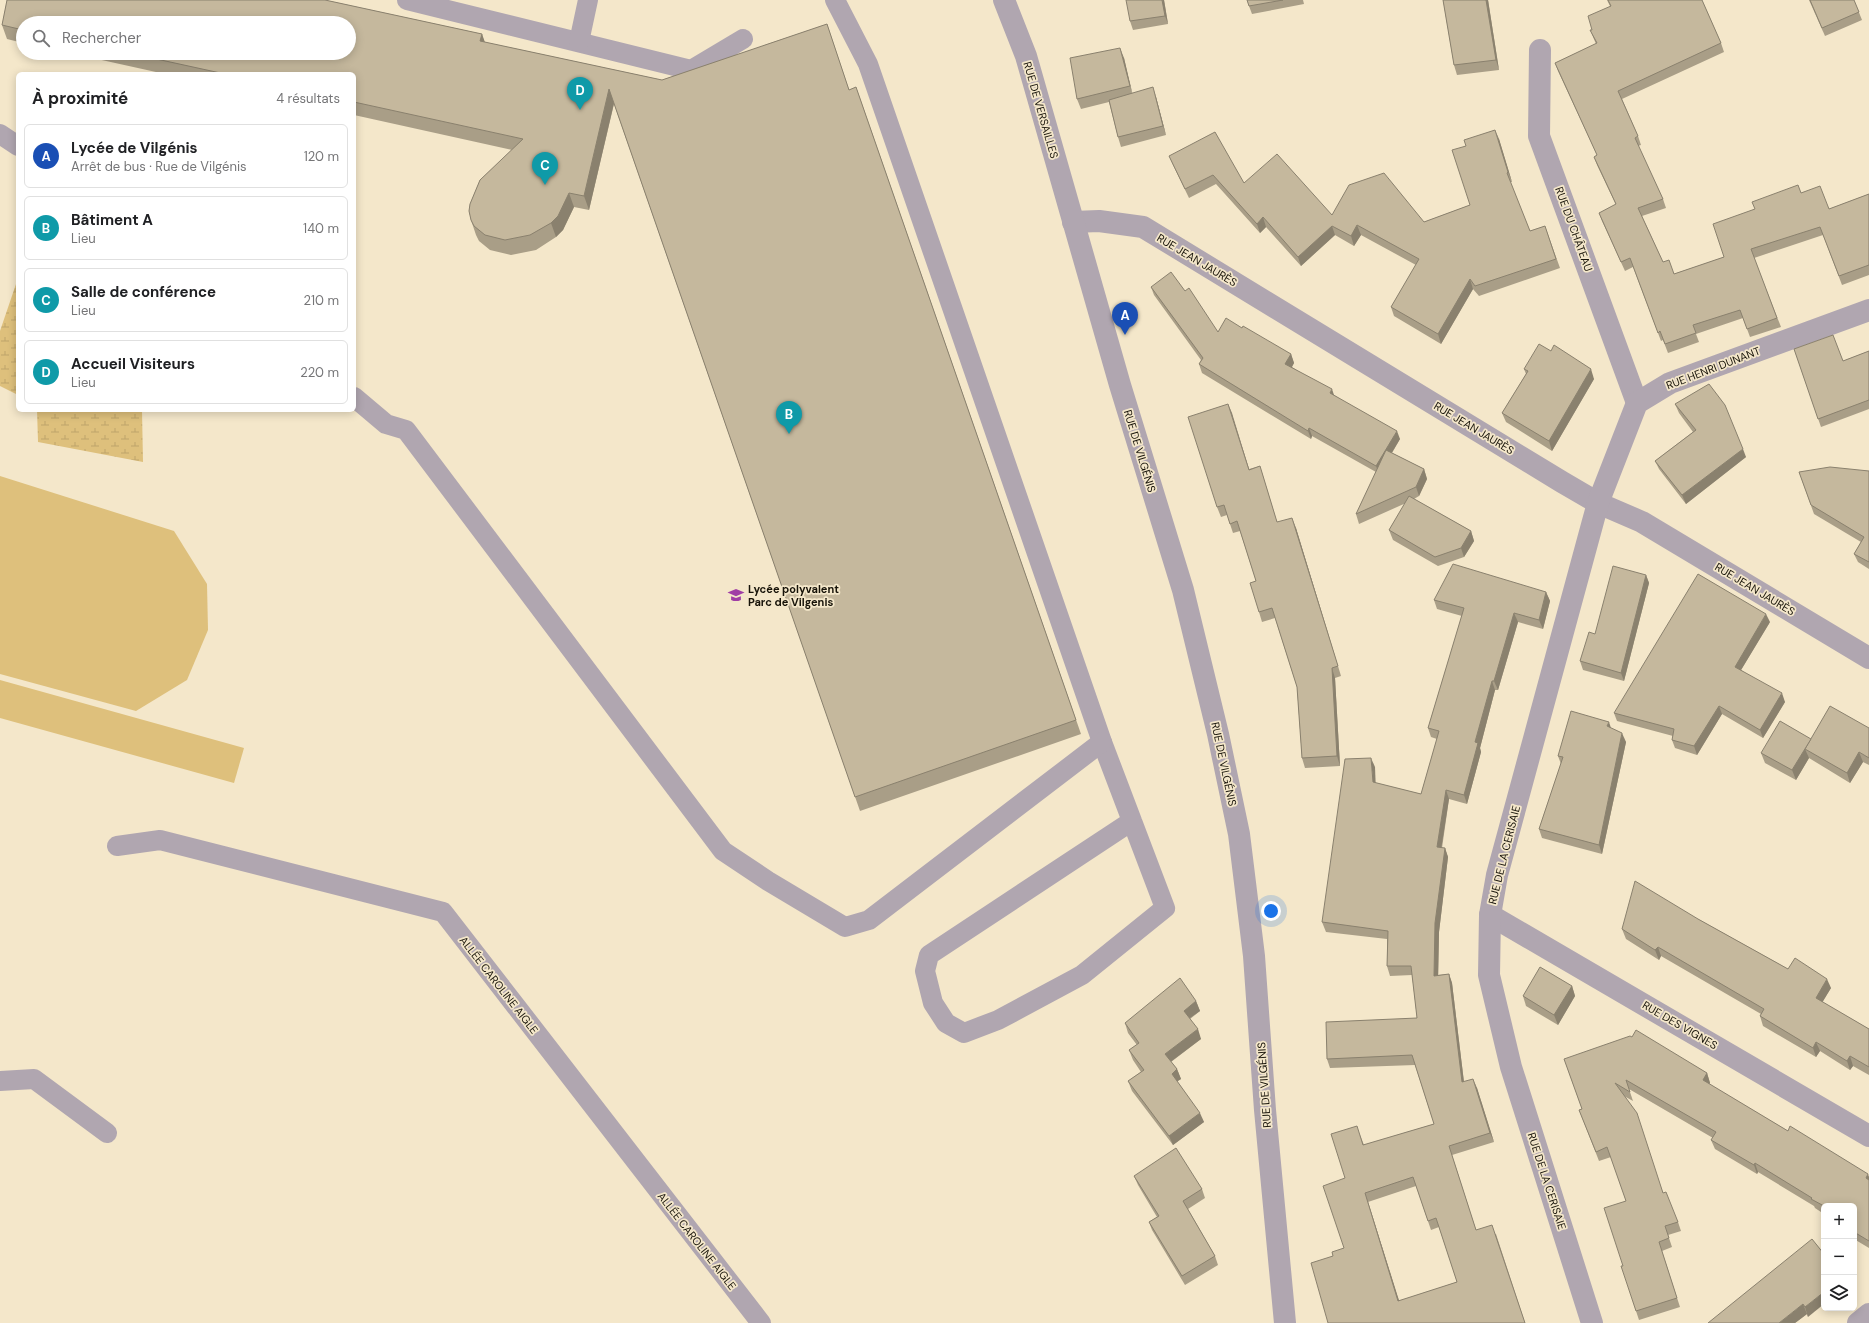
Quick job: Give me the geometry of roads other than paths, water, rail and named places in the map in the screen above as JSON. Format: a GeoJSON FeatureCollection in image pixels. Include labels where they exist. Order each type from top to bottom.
{"type":"FeatureCollection","features":[{"type":"Feature","properties":{"kind":"street","name":"RUE DE VERSAILLES"},"geometry":{"type":"LineString","coordinates":[[1004,0],[1026,56],[1074,222]]}},
{"type":"Feature","properties":{"kind":"street","name":"RUE DU CHÂTEAU"},"geometry":{"type":"LineString","coordinates":[[1540,50],[1539,136],[1637,403]]}},
{"type":"Feature","properties":{"kind":"street","name":"RUE JEAN JAURÈS"},"geometry":{"type":"LineString","coordinates":[[1074,222],[1098,220],[1143,227],[1562,482],[1598,502],[1642,522],[1869,658]]}},
{"type":"Feature","properties":{"kind":"street","name":"RUE DE VILGÉNIS"},"geometry":{"type":"LineString","coordinates":[[1074,222],[1120,385],[1183,590],[1214,716],[1239,834],[1254,956],[1266,1118],[1285,1323]]}},
{"type":"Feature","properties":{"kind":"street","name":"RUE HENRI DUNANT"},"geometry":{"type":"LineString","coordinates":[[1637,403],[1670,383],[1869,310]]}},
{"type":"Feature","properties":{"kind":"street"},"geometry":{"type":"LineString","coordinates":[[1598,502],[1637,403]]}},
{"type":"Feature","properties":{"kind":"street","name":"RUE DE LA CERISAIE"},"geometry":{"type":"LineString","coordinates":[[1592,1323],[1511,1067],[1489,975],[1490,915],[1499,867],[1598,502]]}},
{"type":"Feature","properties":{"kind":"street","name":"RUE DES VIGNES"},"geometry":{"type":"LineString","coordinates":[[1490,915],[1869,1136]]}},
{"type":"Feature","properties":{"kind":"street"},"geometry":{"type":"LineString","coordinates":[[1858,1323],[1869,1314]]}},
{"type":"Feature","properties":{"kind":"lane"},"geometry":{"type":"LineString","coordinates":[[407,0],[691,70],[743,39]]}},
{"type":"Feature","properties":{"kind":"lane"},"geometry":{"type":"LineString","coordinates":[[579,42],[588,0]]}},
{"type":"Feature","properties":{"kind":"lane"},"geometry":{"type":"LineString","coordinates":[[836,0],[868,64],[1102,742],[1132,820],[1165,908],[1082,975],[998,1020],[964,1033],[946,1023],[933,1003],[925,971],[929,955],[1132,820]]}},
{"type":"Feature","properties":{"kind":"lane"},"geometry":{"type":"LineString","coordinates":[[0,134],[16,145]]}},
{"type":"Feature","properties":{"kind":"lane"},"geometry":{"type":"LineString","coordinates":[[356,399],[386,424],[406,430],[723,851],[768,881],[845,927],[869,920],[1102,742]]}},
{"type":"Feature","properties":{"kind":"lane","name":"ALLÉE CAROLINE AIGLE"},"geometry":{"type":"LineString","coordinates":[[117,846],[160,840],[443,912],[761,1323]]}},
{"type":"Feature","properties":{"kind":"lane"},"geometry":{"type":"LineString","coordinates":[[0,1081],[34,1079],[107,1133]]}},
{"type":"Feature","properties":{"kind":"place","name":"Accueil Visiteurs"},"geometry":{"type":"Point","coordinates":[580,110]}},
{"type":"Feature","properties":{"kind":"place","name":"Salle de conférence"},"geometry":{"type":"Point","coordinates":[545,185]}},
{"type":"Feature","properties":{"kind":"place","name":"Lycée de Vilgénis"},"geometry":{"type":"Point","coordinates":[1125,335]}},
{"type":"Feature","properties":{"kind":"place","name":"Bâtiment A"},"geometry":{"type":"Point","coordinates":[789,434]}},
{"type":"Feature","properties":{"kind":"place","name":"Lycée polyvalent Parc de Vilgenis"},"geometry":{"type":"Point","coordinates":[736,595]}}]}
